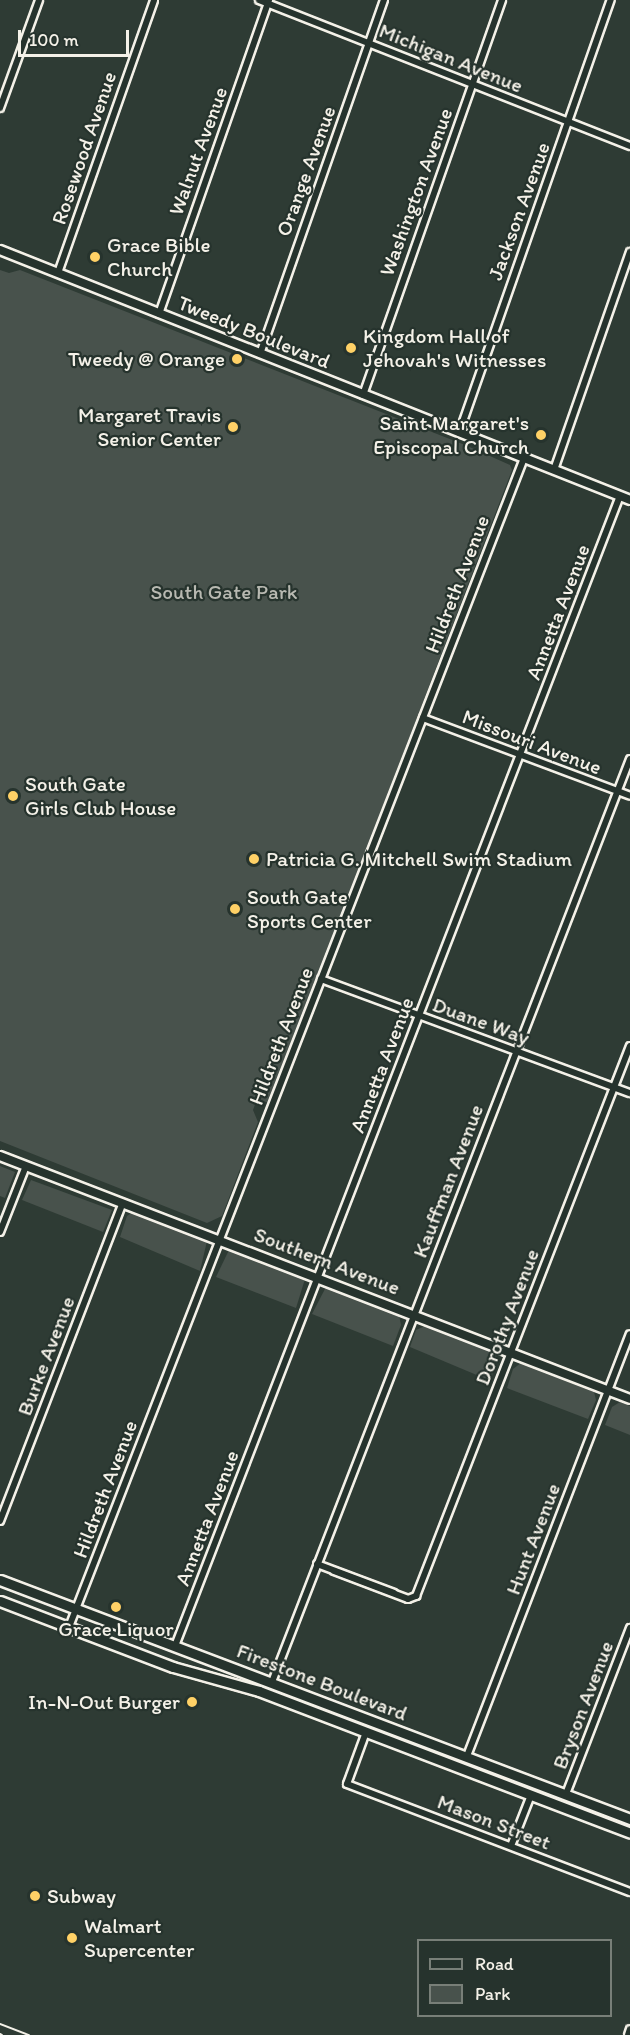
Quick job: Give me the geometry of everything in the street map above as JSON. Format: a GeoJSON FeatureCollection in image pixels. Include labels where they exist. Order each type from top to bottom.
{"type":"FeatureCollection","features":[{"type":"Feature","properties":{"kind":"main road","name":"Tweedy Boulevard"},"geometry":{"type":"LineString","coordinates":[[0,250],[630,500]]}},
{"type":"Feature","properties":{"kind":"main road","name":"Firestone Boulevard"},"geometry":{"type":"LineString","coordinates":[[0,1580],[630,1819]]}},
{"type":"Feature","properties":{"kind":"main road","name":"Firestone Boulevard"},"geometry":{"type":"LineString","coordinates":[[0,1601],[366,1732],[630,1833]]}},
{"type":"Feature","properties":{"kind":"street"},"geometry":{"type":"LineString","coordinates":[[0,108],[39,0]]}},
{"type":"Feature","properties":{"kind":"street","name":"Rosewood Avenue"},"geometry":{"type":"LineString","coordinates":[[58,273],[154,0]]}},
{"type":"Feature","properties":{"kind":"street","name":"Michigan Avenue"},"geometry":{"type":"LineString","coordinates":[[259,0],[269,2],[369,44],[630,146]]}},
{"type":"Feature","properties":{"kind":"street","name":"Orange Avenue"},"geometry":{"type":"LineString","coordinates":[[260,354],[384,0]]}},
{"type":"Feature","properties":{"kind":"street","name":"Washington Avenue"},"geometry":{"type":"LineString","coordinates":[[363,394],[502,0]]}},
{"type":"Feature","properties":{"kind":"street","name":"Jackson Avenue"},"geometry":{"type":"LineString","coordinates":[[459,433],[611,0]]}},
{"type":"Feature","properties":{"kind":"street","name":"Walnut Avenue"},"geometry":{"type":"LineString","coordinates":[[159,314],[269,2]]}},
{"type":"Feature","properties":{"kind":"street"},"geometry":{"type":"LineString","coordinates":[[554,470],[630,252]]}},
{"type":"Feature","properties":{"kind":"street","name":"Hildreth Avenue"},"geometry":{"type":"LineString","coordinates":[[69,1627],[524,458]]}},
{"type":"Feature","properties":{"kind":"street","name":"Annetta Avenue"},"geometry":{"type":"LineString","coordinates":[[175,1646],[620,496]]}},
{"type":"Feature","properties":{"kind":"street","name":"Missouri Avenue"},"geometry":{"type":"LineString","coordinates":[[423,718],[630,796]]}},
{"type":"Feature","properties":{"kind":"street","name":"Kauffman Avenue"},"geometry":{"type":"LineString","coordinates":[[272,1682],[630,759]]}},
{"type":"Feature","properties":{"kind":"street","name":"Duane Way"},"geometry":{"type":"LineString","coordinates":[[321,979],[630,1093]]}},
{"type":"Feature","properties":{"kind":"street","name":"Dorothy Avenue"},"geometry":{"type":"LineString","coordinates":[[317,1564],[413,1598],[630,1046]]}},
{"type":"Feature","properties":{"kind":"street","name":"Southern Avenue"},"geometry":{"type":"LineString","coordinates":[[0,1155],[220,1238],[630,1399]]}},
{"type":"Feature","properties":{"kind":"street"},"geometry":{"type":"LineString","coordinates":[[0,1232],[26,1166]]}},
{"type":"Feature","properties":{"kind":"street","name":"Burke Avenue"},"geometry":{"type":"LineString","coordinates":[[0,1521],[123,1203]]}},
{"type":"Feature","properties":{"kind":"street","name":"Hunt Avenue"},"geometry":{"type":"LineString","coordinates":[[467,1756],[630,1334]]}},
{"type":"Feature","properties":{"kind":"street","name":"Bryson Avenue"},"geometry":{"type":"LineString","coordinates":[[566,1794],[630,1628]]}},
{"type":"Feature","properties":{"kind":"street","name":"Mason Street"},"geometry":{"type":"LineString","coordinates":[[366,1732],[346,1784],[630,1892]]}},
{"type":"Feature","properties":{"kind":"street"},"geometry":{"type":"LineString","coordinates":[[511,1846],[531,1795]]}},
{"type":"Feature","properties":{"kind":"street"},"geometry":{"type":"LineString","coordinates":[[628,2035],[630,2029]]}},
{"type":"Feature","properties":{"kind":"green space","name":"South Gate Park"},"geometry":{"type":"Polygon","coordinates":[[[0,270],[9,273],[20,270],[465,445],[510,465],[512,470],[269,1103],[257,1099],[253,1110],[258,1122],[222,1216],[207,1223],[0,1141],[0,270]]]}},
{"type":"Feature","properties":{"kind":"green space"},"geometry":{"type":"Polygon","coordinates":[[[0,1166],[15,1172],[5,1198],[0,1196],[0,1166]]]}},
{"type":"Feature","properties":{"kind":"green space"},"geometry":{"type":"Polygon","coordinates":[[[31,1180],[112,1210],[103,1232],[22,1200],[31,1180]]]}},
{"type":"Feature","properties":{"kind":"green space"},"geometry":{"type":"Polygon","coordinates":[[[133,1212],[207,1241],[200,1271],[120,1237],[127,1216],[133,1212]]]}},
{"type":"Feature","properties":{"kind":"green space"},"geometry":{"type":"Polygon","coordinates":[[[229,1250],[305,1279],[296,1308],[216,1277],[229,1250]]]}},
{"type":"Feature","properties":{"kind":"green space"},"geometry":{"type":"Polygon","coordinates":[[[326,1287],[399,1315],[401,1325],[393,1346],[312,1314],[326,1287]]]}},
{"type":"Feature","properties":{"kind":"green space"},"geometry":{"type":"Polygon","coordinates":[[[425,1326],[497,1354],[491,1381],[410,1347],[416,1330],[425,1326]]]}},
{"type":"Feature","properties":{"kind":"green space"},"geometry":{"type":"Polygon","coordinates":[[[521,1363],[594,1392],[596,1400],[588,1419],[507,1388],[513,1369],[521,1363]]]}},
{"type":"Feature","properties":{"kind":"green space"},"geometry":{"type":"Polygon","coordinates":[[[620,1402],[630,1406],[630,1435],[605,1425],[612,1407],[620,1402]]]}},
{"type":"Feature","properties":{"kind":"railway"},"geometry":{"type":"LineString","coordinates":[[0,2024],[29,2035]]}},
{"type":"Feature","properties":{"kind":"place","name":"Grace Bible Church"},"geometry":{"type":"Point","coordinates":[95,257]}},
{"type":"Feature","properties":{"kind":"place","name":"Kingdom Hall of Jehovah's Witnesses"},"geometry":{"type":"Point","coordinates":[351,348]}},
{"type":"Feature","properties":{"kind":"place","name":"Tweedy @ Orange"},"geometry":{"type":"Point","coordinates":[237,359]}},
{"type":"Feature","properties":{"kind":"place","name":"Margaret Travis Senior Center"},"geometry":{"type":"Point","coordinates":[233,427]}},
{"type":"Feature","properties":{"kind":"place","name":"Saint Margaret's Episcopal Church"},"geometry":{"type":"Point","coordinates":[541,435]}},
{"type":"Feature","properties":{"kind":"place","name":"South Gate Girls Club House"},"geometry":{"type":"Point","coordinates":[13,796]}},
{"type":"Feature","properties":{"kind":"place","name":"Patricia G. Mitchell Swim Stadium"},"geometry":{"type":"Point","coordinates":[254,859]}},
{"type":"Feature","properties":{"kind":"place","name":"South Gate Sports Center"},"geometry":{"type":"Point","coordinates":[235,909]}},
{"type":"Feature","properties":{"kind":"place","name":"Grace Liquor"},"geometry":{"type":"Point","coordinates":[116,1607]}},
{"type":"Feature","properties":{"kind":"place","name":"In-N-Out Burger"},"geometry":{"type":"Point","coordinates":[192,1702]}},
{"type":"Feature","properties":{"kind":"place","name":"Subway"},"geometry":{"type":"Point","coordinates":[35,1896]}},
{"type":"Feature","properties":{"kind":"place","name":"Walmart Supercenter"},"geometry":{"type":"Point","coordinates":[72,1938]}}]}
